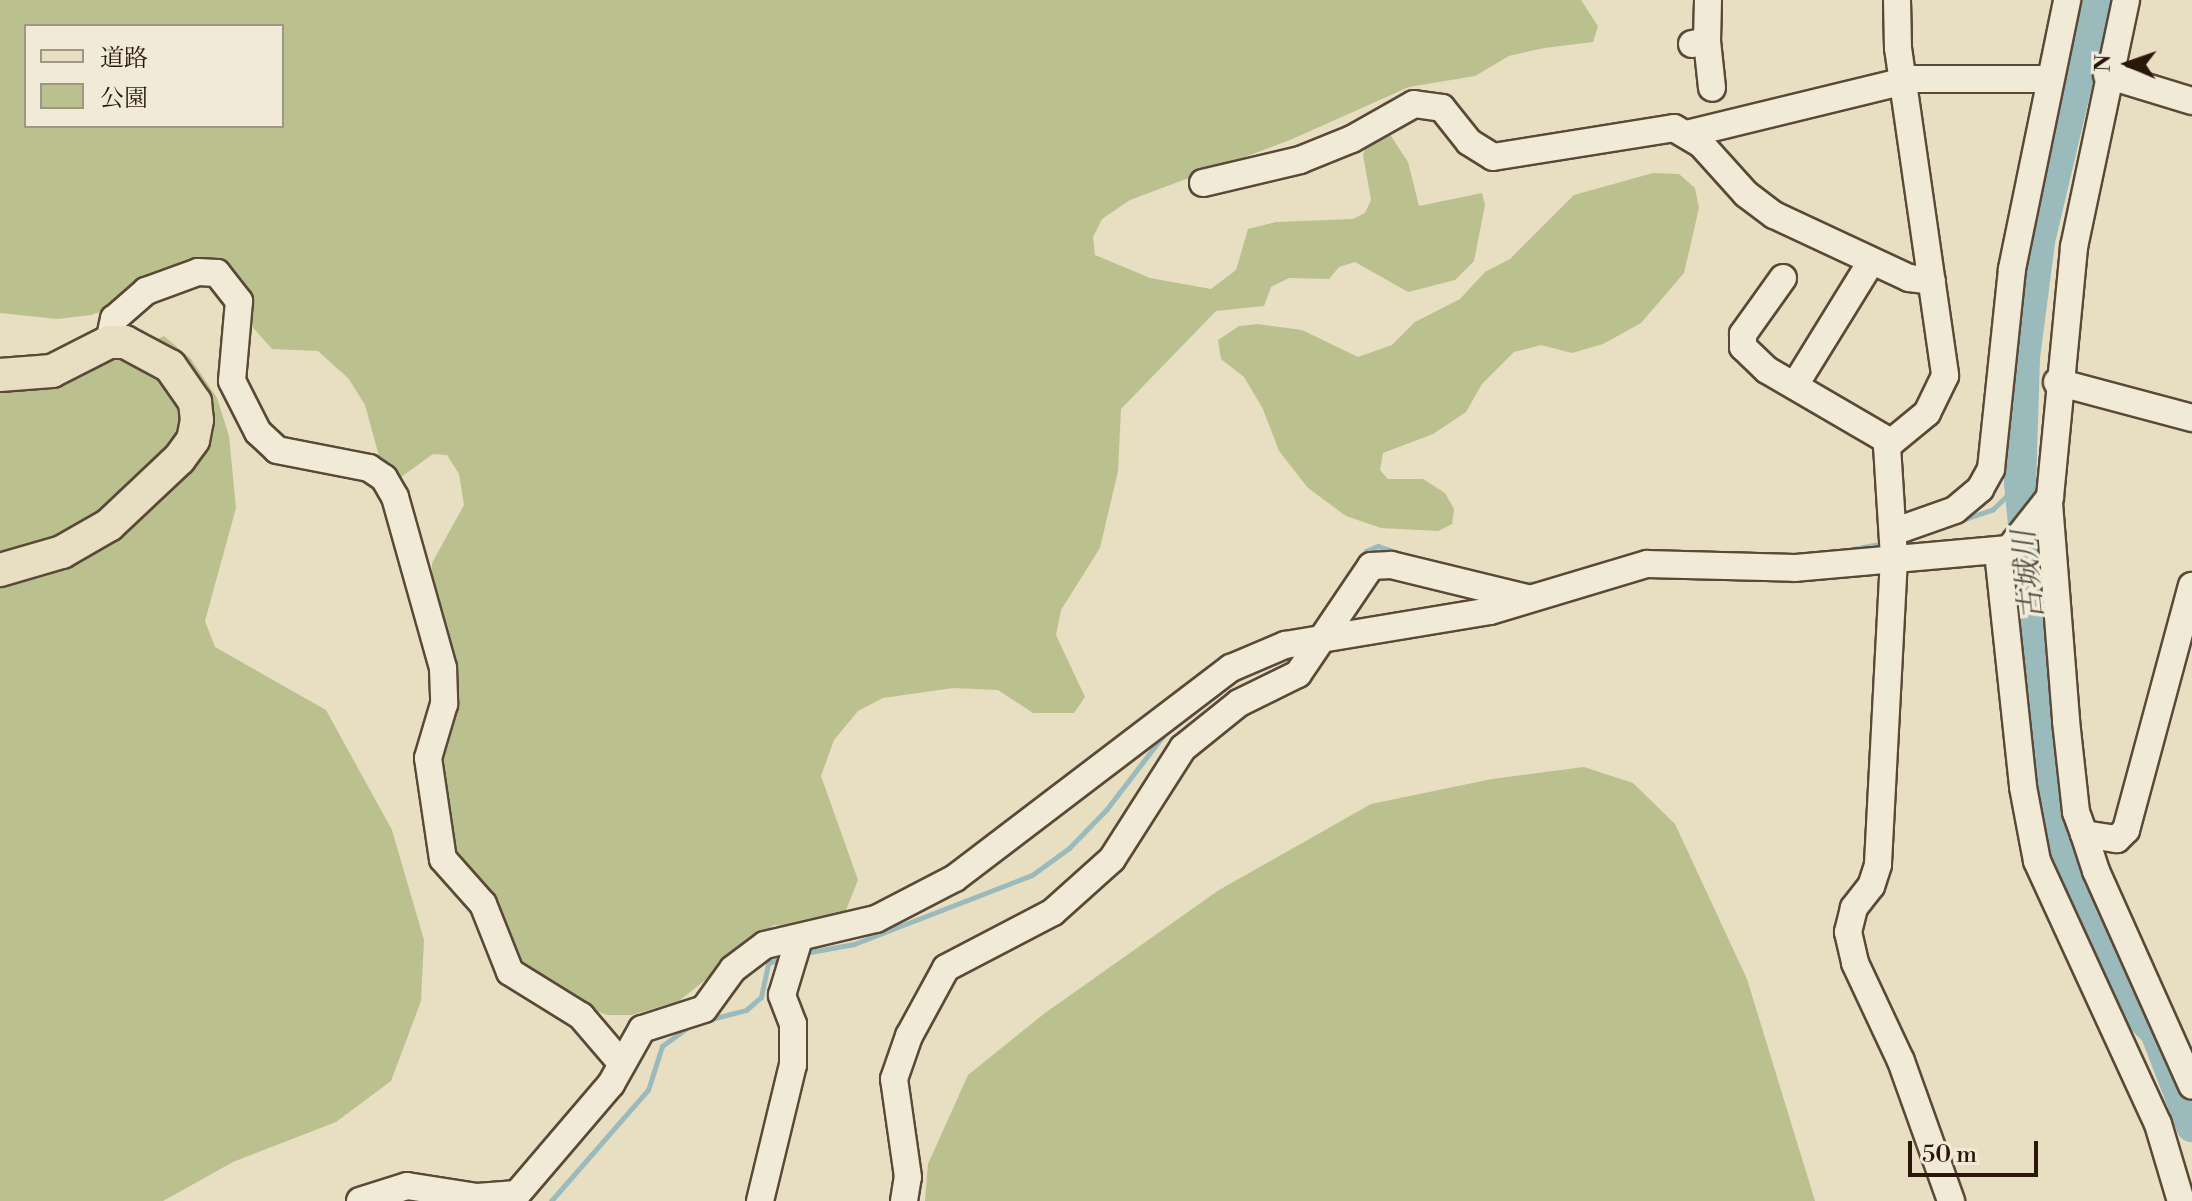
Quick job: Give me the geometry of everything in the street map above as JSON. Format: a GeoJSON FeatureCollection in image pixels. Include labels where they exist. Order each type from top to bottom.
{"type":"FeatureCollection","features":[{"type":"Feature","properties":{"kind":"main road"},"geometry":{"type":"LineString","coordinates":[[0,375],[52,371],[109,342],[140,347],[170,366],[195,402],[193,440],[109,525],[62,552],[0,570]]}},
{"type":"Feature","properties":{"kind":"street"},"geometry":{"type":"LineString","coordinates":[[1708,0],[1700,42],[1712,88]]}},
{"type":"Feature","properties":{"kind":"street"},"geometry":{"type":"LineString","coordinates":[[1897,0],[1903,82],[1945,359],[1942,390],[1927,413],[1889,441],[1885,461],[1894,544],[1878,865],[1850,919],[1850,948],[1901,1061],[1951,1201]]}},
{"type":"Feature","properties":{"kind":"street"},"geometry":{"type":"LineString","coordinates":[[360,1201],[407,1186],[477,1197],[517,1194],[622,1064],[642,1029],[704,1009],[752,952],[876,919],[955,878],[1231,668],[1314,639],[1533,600],[1647,564],[1795,568],[1894,544],[1955,510],[1980,489],[1991,469],[2012,269],[2067,0]]}},
{"type":"Feature","properties":{"kind":"street"},"geometry":{"type":"LineString","coordinates":[[2126,0],[2107,75],[2074,247],[2046,506],[2076,812],[2096,871],[2192,1086]]}},
{"type":"Feature","properties":{"kind":"street"},"geometry":{"type":"LineString","coordinates":[[2107,75],[2192,101]]}},
{"type":"Feature","properties":{"kind":"street"},"geometry":{"type":"LineString","coordinates":[[1687,134],[1903,82],[2049,79]]}},
{"type":"Feature","properties":{"kind":"street"},"geometry":{"type":"LineString","coordinates":[[1203,183],[1300,160],[1352,139],[1404,107],[1421,104],[1442,108],[1469,142],[1493,157],[1663,127],[1687,134],[1760,207],[1871,262],[1909,278],[1932,281]]}},
{"type":"Feature","properties":{"kind":"street"},"geometry":{"type":"LineString","coordinates":[[1795,385],[1871,262]]}},
{"type":"Feature","properties":{"kind":"street"},"geometry":{"type":"LineString","coordinates":[[109,342],[114,319],[146,291],[198,272],[217,273],[239,301],[232,381],[258,432],[277,450],[369,468],[384,478],[402,518],[443,668],[444,704],[428,758],[443,859],[483,904],[510,972],[565,1003],[622,1064]]}},
{"type":"Feature","properties":{"kind":"street"},"geometry":{"type":"LineString","coordinates":[[1783,278],[1742,342],[1752,359],[1889,441]]}},
{"type":"Feature","properties":{"kind":"street"},"geometry":{"type":"LineString","coordinates":[[2057,382],[2191,414]]}},
{"type":"Feature","properties":{"kind":"street"},"geometry":{"type":"LineString","coordinates":[[2046,506],[2004,551],[2023,787],[2037,861],[2158,1124],[2181,1201]]}},
{"type":"Feature","properties":{"kind":"street"},"geometry":{"type":"LineString","coordinates":[[1894,544],[2004,551]]}},
{"type":"Feature","properties":{"kind":"street"},"geometry":{"type":"LineString","coordinates":[[904,1201],[908,1177],[894,1079],[909,1036],[946,968],[1053,912],[1125,844],[1183,748],[1239,703],[1298,674],[1314,639],[1365,571],[1377,564],[1533,600]]}},
{"type":"Feature","properties":{"kind":"street"},"geometry":{"type":"LineString","coordinates":[[2084,834],[2117,839],[2126,830],[2192,586]]}},
{"type":"Feature","properties":{"kind":"street"},"geometry":{"type":"LineString","coordinates":[[760,1201],[793,1065],[793,1024],[782,995],[799,939]]}},
{"type":"Feature","properties":{"kind":"green space"},"geometry":{"type":"Polygon","coordinates":[[[0,0],[1581,0],[1598,26],[1593,42],[1509,56],[1475,76],[1409,87],[1290,140],[1130,200],[1102,219],[1093,237],[1095,255],[1150,278],[1211,289],[1236,270],[1248,229],[1276,222],[1353,219],[1365,213],[1371,200],[1363,155],[1369,135],[1389,133],[1408,162],[1419,206],[1482,193],[1485,205],[1474,261],[1455,280],[1408,292],[1355,262],[1339,267],[1329,279],[1289,278],[1271,287],[1264,306],[1216,311],[1121,409],[1118,471],[1100,548],[1061,610],[1056,635],[1085,697],[1074,713],[1033,713],[998,690],[953,688],[883,698],[858,711],[834,740],[821,776],[858,880],[844,915],[807,928],[774,925],[679,1001],[632,1015],[607,1015],[581,1005],[557,984],[518,962],[449,855],[438,799],[432,563],[464,505],[459,474],[447,455],[433,454],[401,477],[382,467],[365,405],[349,379],[318,351],[272,349],[248,322],[224,269],[91,315],[57,319],[0,313],[0,0]]]}},
{"type":"Feature","properties":{"kind":"green space"},"geometry":{"type":"Polygon","coordinates":[[[1653,173],[1679,174],[1695,188],[1699,208],[1684,273],[1641,323],[1603,344],[1572,353],[1541,345],[1514,352],[1482,384],[1466,412],[1433,434],[1383,453],[1380,470],[1388,479],[1423,479],[1445,493],[1454,509],[1452,524],[1438,531],[1381,528],[1346,516],[1308,488],[1279,451],[1263,409],[1244,377],[1221,359],[1218,340],[1239,326],[1258,324],[1302,330],[1358,357],[1392,345],[1415,322],[1460,299],[1485,272],[1510,259],[1574,195],[1653,173]]]}},
{"type":"Feature","properties":{"kind":"green space"},"geometry":{"type":"Polygon","coordinates":[[[164,336],[191,359],[217,398],[229,436],[236,508],[205,621],[215,647],[326,710],[392,830],[424,940],[421,1001],[391,1081],[336,1122],[233,1162],[163,1201],[0,1201],[0,386],[50,390],[164,336]]]}},
{"type":"Feature","properties":{"kind":"green space"},"geometry":{"type":"Polygon","coordinates":[[[1584,767],[1633,783],[1675,824],[1747,979],[1815,1201],[925,1201],[928,1164],[968,1075],[1045,1013],[1219,890],[1371,804],[1492,779],[1584,767]]]}},
{"type":"Feature","properties":{"kind":"waterway","name":"古城川"},"geometry":{"type":"LineString","coordinates":[[2096,0],[2039,242],[2024,358],[2020,483],[2047,763],[2066,859],[2135,1011],[2156,1032],[2192,1126]]}},
{"type":"Feature","properties":{"kind":"waterway"},"geometry":{"type":"LineString","coordinates":[[1959,521],[1993,509],[2020,483]]}},
{"type":"Feature","properties":{"kind":"waterway"},"geometry":{"type":"LineString","coordinates":[[1843,551],[1884,543]]}},
{"type":"Feature","properties":{"kind":"waterway"},"geometry":{"type":"LineString","coordinates":[[1317,623],[1366,551],[1378,546],[1410,557]]}},
{"type":"Feature","properties":{"kind":"waterway"},"geometry":{"type":"LineString","coordinates":[[1660,553],[1762,554]]}},
{"type":"Feature","properties":{"kind":"waterway"},"geometry":{"type":"LineString","coordinates":[[1516,584],[1542,583]]}},
{"type":"Feature","properties":{"kind":"waterway"},"geometry":{"type":"LineString","coordinates":[[804,953],[854,944],[1032,875],[1069,848],[1106,810],[1165,733]]}},
{"type":"Feature","properties":{"kind":"waterway"},"geometry":{"type":"LineString","coordinates":[[707,1020],[746,1010],[761,997],[768,963],[782,959]]}},
{"type":"Feature","properties":{"kind":"waterway"},"geometry":{"type":"LineString","coordinates":[[551,1201],[648,1090],[662,1046],[690,1026]]}}]}
